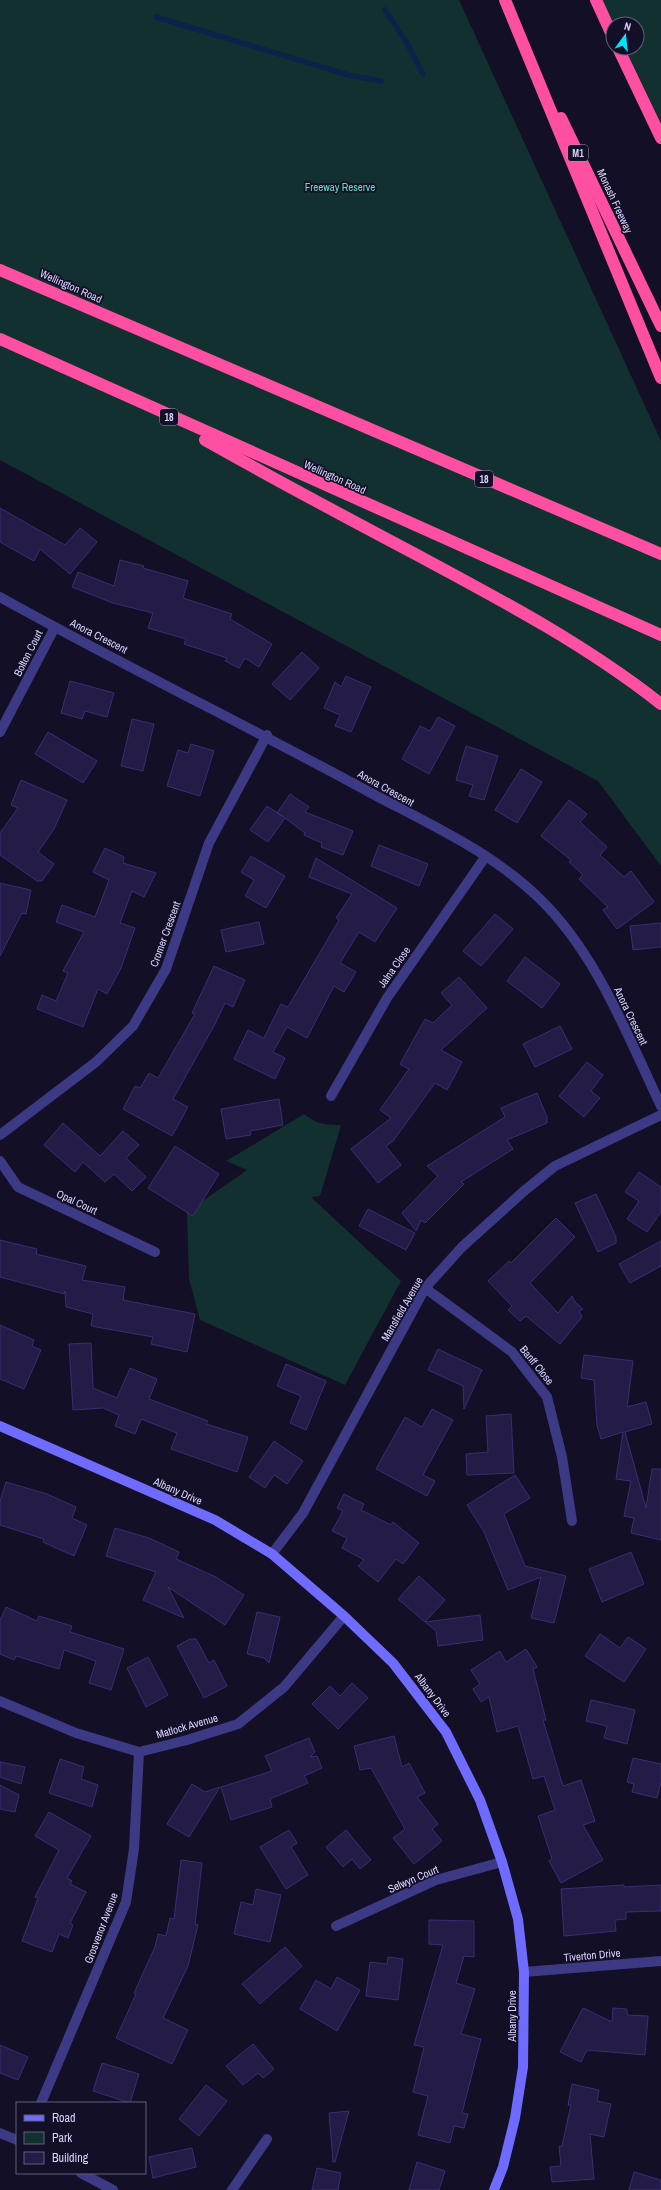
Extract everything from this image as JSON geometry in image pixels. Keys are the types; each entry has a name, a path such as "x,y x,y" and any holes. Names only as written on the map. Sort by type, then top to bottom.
{"highway":[{"name":"Monash Freeway","path":"505,0 661,326"},
{"path":"505,0 661,378"},
{"path":"596,0 605,20"},
{"path":"622,56 661,138"},
{"name":"Wellington Road","path":"0,270 661,554"},
{"name":"Wellington Road","path":"0,340 661,635"},
{"path":"142,404 273,479 538,621 600,659 661,704"}],"street":[{"name":"Anora Crescent","path":"0,597 54,627 266,736 486,856 540,898 576,940 603,987 661,1106"},
{"name":"Bolton Court","path":"0,732 54,627"},
{"name":"Cromer Crescent","path":"0,1135 96,1062 133,1026 166,969 209,843 266,736"},
{"name":"Jalna Close","path":"331,1096 387,998 486,856"},
{"name":"Mansfield Avenue","path":"272,1554 303,1514 425,1288 462,1247 524,1190 555,1166 661,1115"},
{"name":"Opal Court","path":"0,1161 18,1187 155,1252"},
{"name":"Banff Close","path":"425,1288 512,1352 547,1397 562,1457 572,1521"},
{"name":"Albany Drive","path":"0,1426 215,1520 272,1554 344,1616 393,1663 446,1732 480,1800 502,1862 518,1919 524,1972 524,2067 515,2118 503,2166 494,2190"},
{"name":"Matlock Avenue","path":"139,1752 187,1740 238,1724 284,1687 344,1616"},
{"path":"0,1701 76,1733 139,1752"},
{"name":"Grosvenor Avenue","path":"41,2102 126,1902 134,1849 139,1752"},
{"name":"Selwyn Court","path":"336,1926 436,1880 502,1862"},
{"name":"Tiverton Drive","path":"524,1972 661,1962"},
{"path":"0,2133 16,2140"},
{"path":"232,2190 267,2139"},
{"path":"83,2174 113,2190"}],"green space":[{"name":"Freeway Reserve","path":"0,0 459,0 661,441 661,866 598,781 0,460"},
{"path":"596,0 661,0 661,138 622,56 645,56 645,16 607,16"},
{"path":"304,1114 321,1123 341,1125 320,1196 311,1197 401,1281 345,1385 200,1320 189,1279 187,1212 247,1170 226,1161"}],"building":[{"path":"0,508 65,545 80,528 97,542 70,574 40,549 34,561 0,542"},
{"path":"120,560 144,566 143,568 188,581 183,598 232,614 230,619 272,644 259,667 245,658 239,668 225,661 227,658 184,644 186,639 148,628 153,613 113,603 72,587 78,572 114,586"},
{"path":"302,652 319,668 290,700 272,684"},
{"path":"346,676 371,687 351,732 335,726 340,715 324,708 335,682 341,687"},
{"path":"70,681 114,693 107,717 85,711 82,719 61,713"},
{"path":"438,717 455,726 429,774 402,759 420,726 430,731"},
{"path":"132,719 154,724 143,771 121,766"},
{"path":"48,732 97,761 83,783 35,754"},
{"path":"191,744 214,751 200,796 167,786 178,750 188,753"},
{"path":"466,746 498,756 484,800 469,796 473,785 456,780"},
{"path":"521,769 542,782 517,823 495,810"},
{"path":"21,780 67,800 54,829 38,852 54,864 42,881 37,881 0,855 0,833 18,808 11,805"},
{"path":"290,794 309,807 305,812 353,831 343,855 321,847 322,843 304,835 305,833 285,818 268,842 250,830 267,806 277,813"},
{"path":"569,800 587,814 580,822 607,847 600,855 624,877 631,871 654,902 617,929 603,910 608,907 579,879 583,875 569,862 571,860 541,836"},
{"path":"379,845 428,864 419,886 371,866"},
{"path":"105,848 124,857 123,863 156,873 144,897 132,891 120,923 135,928 121,968 107,994 98,989 83,1027 37,1009 42,995 56,1001 68,973 63,971 84,932 56,922 62,905 95,917 109,880 93,872"},
{"path":"251,856 285,876 266,908 245,896 254,880 241,872"},
{"path":"316,858 397,908 375,942 359,932 340,963 356,972 344,992 334,986 307,1038 287,1027 273,1052 285,1058 275,1079 234,1059 248,1030 264,1038 281,1004 288,1007 339,920 336,918 352,894 309,877"},
{"path":"0,883 31,890 26,914 22,913 0,956"},
{"path":"495,914 513,929 481,966 463,951"},
{"path":"259,922 264,944 226,952 221,930"},
{"path":"661,923 661,947 633,950 630,926"},
{"path":"525,957 560,984 542,1008 507,981"},
{"path":"214,966 245,980 233,1007 225,1003 215,1024 173,1099 188,1107 172,1136 123,1109 135,1086 140,1088 149,1073 158,1078 195,1014 192,1013"},
{"path":"459,977 487,1008 441,1050 462,1062 447,1090 435,1083 393,1141 386,1146 401,1165 378,1183 351,1149 391,1118 380,1110 409,1069 400,1064 425,1019 433,1023 452,1005 441,993"},
{"path":"560,1026 572,1049 535,1067 523,1044"},
{"path":"587,1062 603,1075 591,1091 600,1098 584,1117 559,1096"},
{"path":"537,1093 547,1117 547,1123 507,1140 513,1149 461,1182 464,1184 425,1223 421,1220 416,1231 402,1213 438,1176 427,1166 505,1117 501,1108"},
{"path":"279,1099 283,1125 250,1131 251,1135 226,1139 221,1109"},
{"path":"63,1123 100,1156 123,1131 139,1145 126,1158 146,1177 132,1191 114,1174 105,1182 83,1162 75,1172 44,1145"},
{"path":"175,1146 219,1174 193,1216 148,1188"},
{"path":"639,1172 661,1187 661,1212 647,1232 627,1219 639,1201 625,1192"},
{"path":"596,1194 616,1237 616,1243 598,1252 575,1203"},
{"path":"368,1209 415,1233 406,1250 359,1226"},
{"path":"556,1218 575,1237 530,1283 558,1313 572,1296 575,1302 583,1309 579,1311 582,1317 560,1344 526,1316 520,1321 508,1310 512,1306 488,1281 509,1261 511,1263"},
{"path":"0,1240 37,1249 36,1254 86,1266 82,1280 125,1287 123,1300 195,1314 187,1352 151,1344 153,1337 91,1326 93,1314 66,1307 65,1291 64,1294 0,1277"},
{"path":"661,1241 661,1266 630,1283 619,1264"},
{"path":"0,1325 34,1340 32,1346 41,1350 24,1389 0,1379"},
{"path":"91,1343 93,1388 117,1398 130,1368 157,1379 149,1399 208,1421 206,1424 248,1437 237,1472 171,1449 177,1433 141,1419 135,1434 115,1426 119,1415 103,1408 73,1410 69,1344"},
{"path":"438,1349 482,1370 464,1409 463,1386 428,1370"},
{"path":"584,1355 633,1361 627,1407 646,1402 652,1424 625,1432 646,1508 652,1469 661,1469 661,1540 631,1533 634,1518 624,1516 631,1481 616,1479 623,1432 601,1439 597,1426 594,1380 581,1378"},
{"path":"286,1364 326,1381 306,1430 290,1423 301,1396 277,1386"},
{"path":"432,1409 453,1420 423,1475 435,1481 427,1496 376,1469 405,1417 422,1427"},
{"path":"511,1414 514,1473 467,1475 466,1454 488,1452 486,1416"},
{"path":"274,1441 303,1461 287,1484 274,1475 265,1488 249,1477"},
{"path":"515,1475 530,1498 504,1514 525,1566 566,1576 554,1623 531,1618 541,1577 508,1590 484,1532 467,1505"},
{"path":"6,1482 47,1494 76,1507 72,1518 87,1525 74,1556 43,1542 44,1539 0,1525 0,1501"},
{"path":"344,1494 364,1504 361,1510 391,1525 393,1522 419,1543 403,1564 396,1559 378,1582 358,1566 364,1560 342,1548 347,1538 332,1531 343,1511 337,1508"},
{"path":"115,1528 149,1538 179,1552 176,1559 216,1577 244,1595 225,1625 168,1587 184,1618 143,1600 156,1572 106,1556"},
{"path":"631,1552 644,1584 602,1602 589,1569"},
{"path":"419,1576 445,1600 425,1622 398,1599"},
{"path":"6,1607 37,1621 39,1616 72,1626 70,1632 124,1649 111,1690 89,1683 96,1661 64,1650 59,1669 16,1656 14,1660 0,1654 0,1620"},
{"path":"257,1612 280,1617 269,1663 264,1658 247,1654"},
{"path":"480,1615 483,1640 438,1646 436,1631 425,1622"},
{"path":"600,1634 620,1648 628,1637 646,1649 624,1682 585,1656"},
{"path":"190,1639 196,1639 209,1663 214,1660 227,1686 204,1698 177,1646"},
{"path":"526,1649 537,1667 533,1669 546,1720 543,1720 563,1786 581,1780 595,1821 583,1825 603,1860 561,1883 549,1861 552,1859 538,1816 555,1810 544,1776 533,1779 518,1726 497,1732 489,1697 481,1702 473,1689 480,1684 471,1670 500,1651 506,1662"},
{"path":"148,1657 168,1695 146,1707 127,1668"},
{"path":"352,1683 368,1698 338,1729 312,1704 330,1686 340,1696"},
{"path":"591,1700 635,1710 627,1744 604,1738 607,1726 586,1721"},
{"path":"394,1736 402,1767 409,1763 425,1793 417,1797 438,1824 432,1829 442,1841 414,1864 393,1838 405,1829 371,1768 360,1770 354,1746"},
{"path":"309,1738 315,1752 310,1757 317,1756 322,1768 304,1776 308,1783 270,1799 272,1807 231,1820 221,1787 272,1771 265,1756"},
{"path":"633,1758 661,1764 661,1782 657,1798 632,1792 634,1784 627,1782"},
{"path":"60,1759 84,1767 81,1779 98,1785 92,1807 49,1793"},
{"path":"0,1762 25,1767 21,1784 0,1777"},
{"path":"192,1784 205,1792 220,1787 189,1837 167,1824"},
{"path":"0,1785 19,1795 15,1812 0,1809"},
{"path":"49,1812 91,1836 67,1878 72,1881 70,1884 86,1892 70,1923 73,1925 68,1938 59,1934 52,1952 22,1941 38,1898 35,1897 59,1850 35,1836"},
{"path":"289,1830 297,1843 291,1847 308,1875 286,1889 260,1847"},
{"path":"346,1830 371,1860 360,1869 352,1859 343,1867 326,1847"},
{"path":"181,1860 202,1863 195,1924 198,1925 188,1966 163,2018 188,2030 172,2064 116,2038 155,1947 158,1934 166,1936 170,1918 174,1919"},
{"path":"624,1885 624,1887 661,1885 661,1911 626,1912 626,1919 615,1920 616,1931 564,1936 561,1889"},
{"path":"256,1889 281,1895 270,1942 234,1934 241,1902 253,1905"},
{"path":"429,1920 474,1921 474,1957 464,1956 456,1983 475,1989 461,2034 481,2039 462,2113 468,2114 464,2128 454,2126 450,2143 418,2135 428,2096 413,2092 424,2047 414,2045 443,1945 429,1944"},
{"path":"285,1947 302,1966 260,2004 242,1984"},
{"path":"388,1957 403,1959 398,2000 366,1996 370,1962 387,1964"},
{"path":"337,1977 360,1990 337,2031 300,2009 316,1980 331,1989"},
{"path":"583,2008 612,2022 613,2008 627,2009 627,2015 648,2016 645,2055 587,2050 581,2062 560,2052"},
{"path":"253,2044 274,2069 263,2078 258,2073 243,2085 226,2066"},
{"path":"0,2045 28,2057 18,2080 0,2073"},
{"path":"102,2063 139,2074 130,2102 93,2091"},
{"path":"572,2084 599,2090 597,2101 611,2104 604,2137 590,2134 594,2179 552,2182 550,2167 561,2166 559,2146 562,2146 571,2105 568,2105"},
{"path":"206,2085 227,2101 199,2136 179,2119"},
{"path":"349,2111 335,2162 333,2162 329,2113"},
{"path":"192,2148 196,2167 153,2178 149,2157"},
{"path":"417,2162 445,2171 439,2190 409,2190"},
{"path":"317,2168 341,2173 338,2190 312,2190"},
{"path":"634,2172 661,2180 661,2190 629,2190"}],"waterway":[{"path":"385,10 407,43 423,74"},
{"path":"156,17 352,76 381,81"}]}
